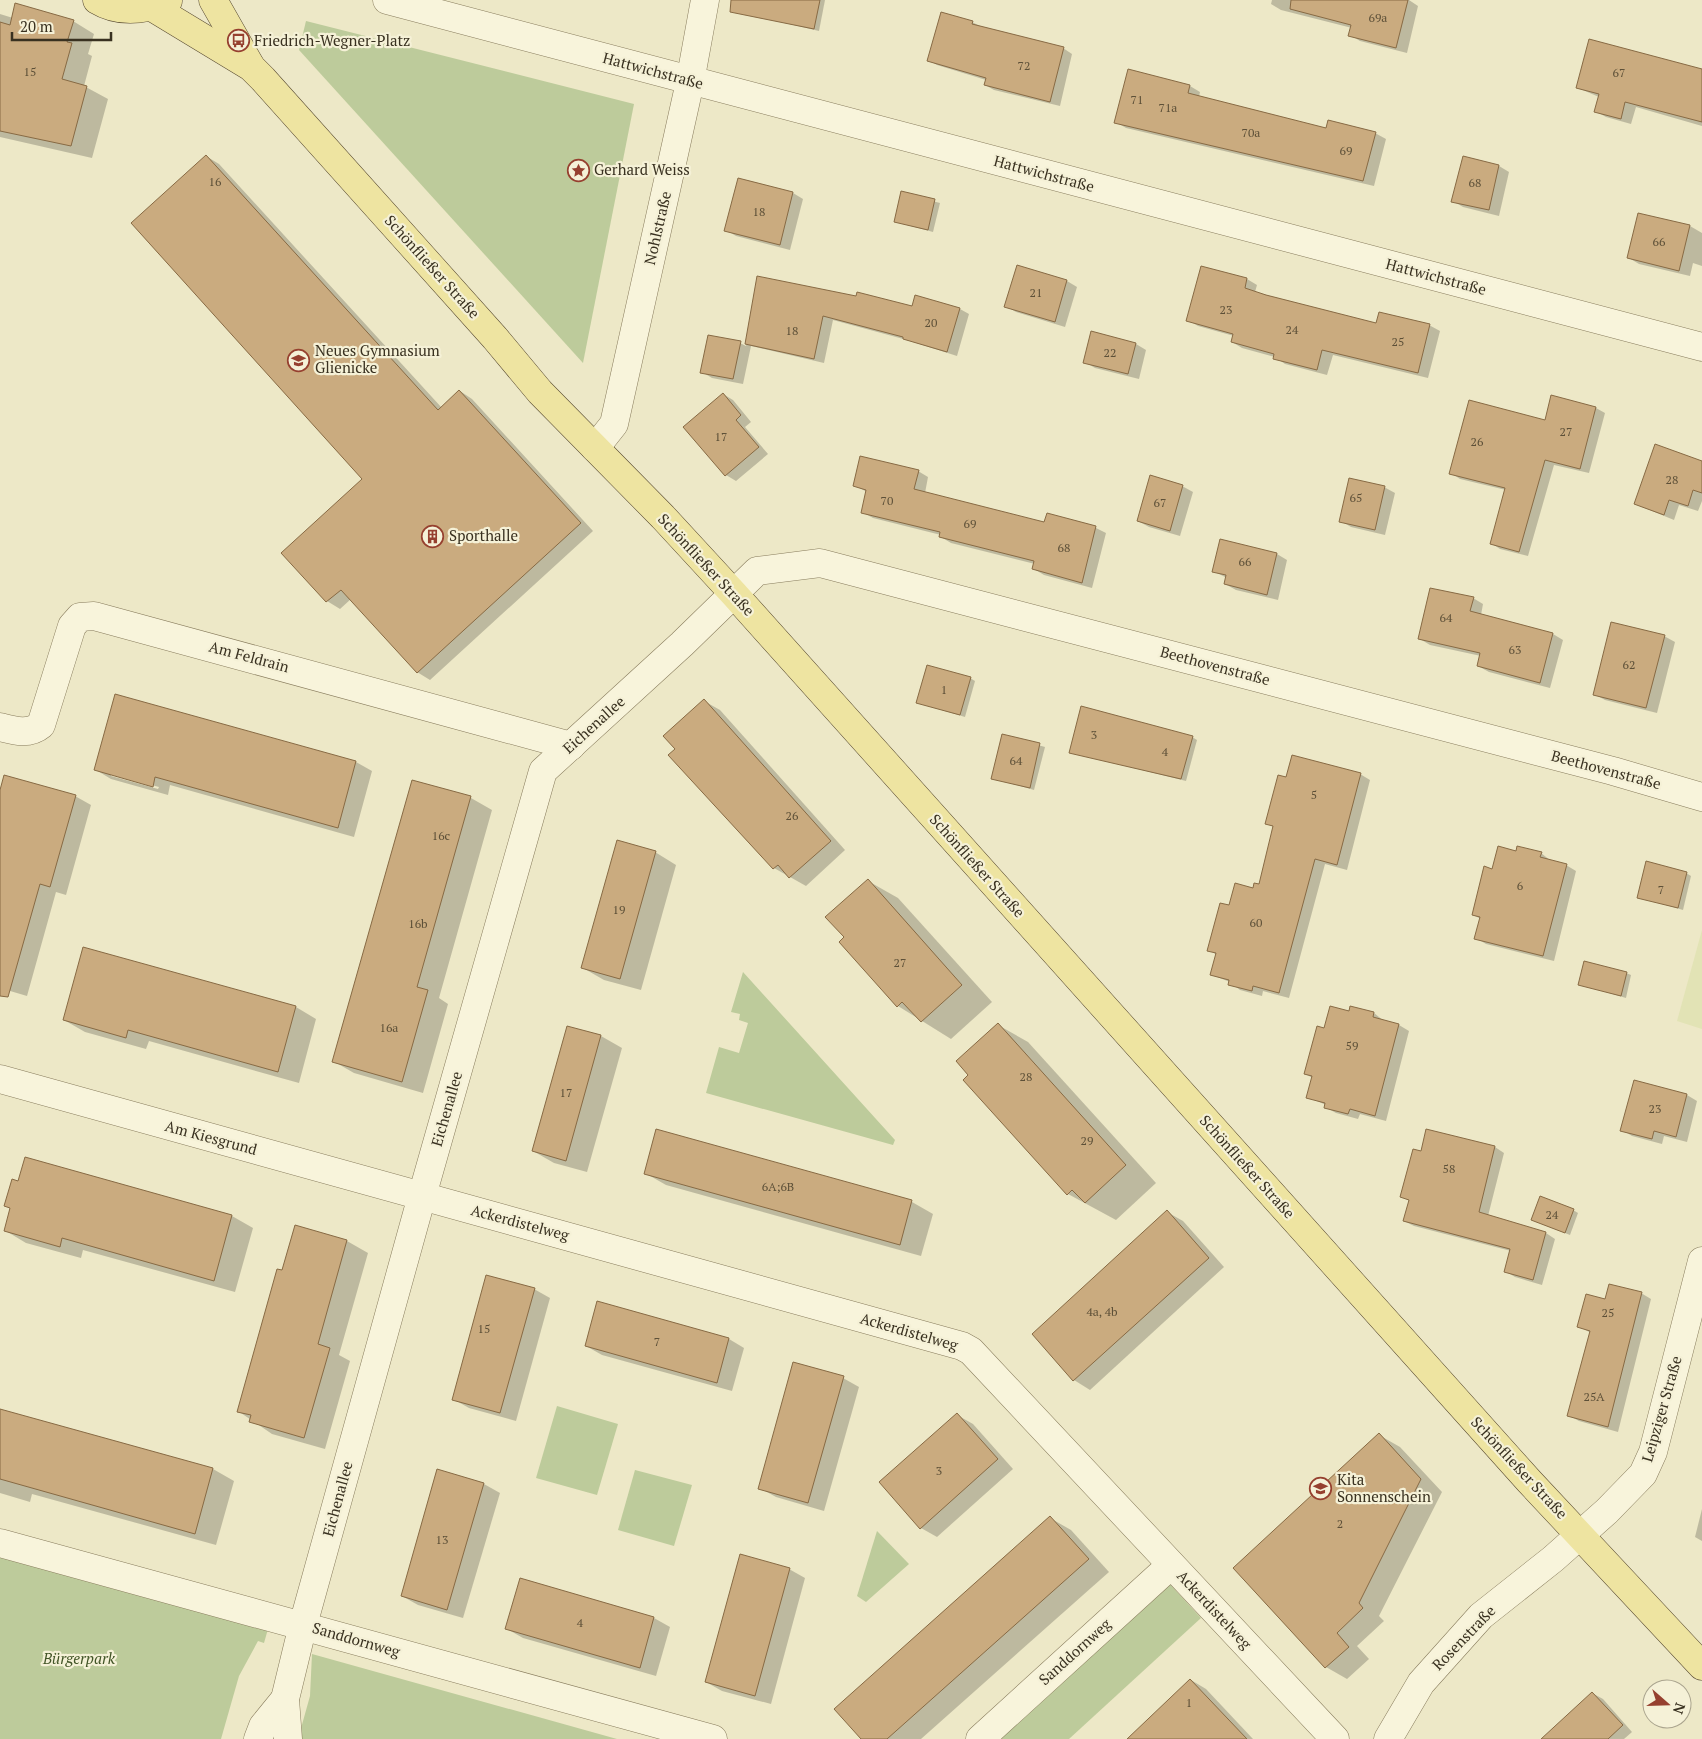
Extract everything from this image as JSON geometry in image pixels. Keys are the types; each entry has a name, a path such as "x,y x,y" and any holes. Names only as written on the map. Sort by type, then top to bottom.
{"main road":[{"path":"97,0 117,8 134,10 161,3"},
{"name":"Schönfließer Straße","path":"213,0 251,67 495,338 540,392 663,517 734,594 1529,1481 1702,1666"},
{"name":"Schönfließer Straße","path":"161,3 251,67"}],"street":[{"name":"Hattwichstraße","path":"387,0 690,82 1702,346"},
{"name":"Nohlstraße","path":"595,448 614,424 690,82 705,0"},
{"name":"Beethovenstraße","path":"734,594 758,570 820,563 1604,768 1702,797"},
{"name":"Eichenallee","path":"288,1739 285,1699 303,1625 422,1196 543,771 734,594"},
{"name":"Am Feldrain","path":"0,727 16,731 34,731 41,726 72,626 80,617 94,616 571,746"},
{"name":"Am Kiesgrund","path":"0,1079 422,1196"},
{"name":"Ackerdistelweg","path":"422,1196 962,1346 972,1352 1335,1739"},
{"name":"Leipziger Straße","path":"1582,1536 1643,1474 1653,1452 1702,1261"},
{"name":"Rosenstraße","path":"1388,1739 1421,1683 1481,1616 1582,1536"},
{"name":"Sanddornweg","path":"0,1543 712,1739"},
{"name":"Sanddornweg","path":"980,1739 1172,1565"},
{"name":"Eichenallee","path":"258,1739 263,1726 285,1699"}],"green space":[{"path":"306,21 634,104 583,363 299,50"},
{"path":"1702,930 1702,1029 1677,1021"},
{"path":"743,972 895,1140 893,1145 706,1093 719,1047 739,1053 748,1023 739,1020 740,1014 731,1012"},
{"path":"557,1406 618,1424 597,1495 536,1478"},
{"path":"635,1470 692,1485 674,1546 618,1530"},
{"path":"877,1531 909,1564 866,1602 857,1596"},
{"name":"Bürgerpark","path":"0,1554 268,1629 264,1643 258,1641 239,1676 221,1739 0,1739"},
{"path":"1167,1581 1201,1618 1069,1739 996,1739"},
{"path":"312,1654 617,1739 298,1739 310,1696"}],"building":[{"path":"731,0 820,0 814,29 730,12"},
{"path":"1291,0 1408,0 1396,48 1348,36 1351,25 1290,9"},
{"path":"15,3 74,20 67,42 72,43 62,79 87,86 71,146 0,131 0,22 10,25"},
{"path":"941,12 973,21 972,24 1064,47 1050,102 984,85 986,78 927,61"},
{"path":"1589,39 1702,69 1702,122 1625,102 1621,119 1594,112 1599,94 1576,88"},
{"path":"1128,69 1190,85 1188,93 1326,128 1328,120 1376,132 1363,181 1114,123"},
{"path":"206,155 438,410 459,390 581,523 417,673 341,590 326,602 281,553 362,479 131,223"},
{"path":"1463,156 1499,165 1489,210 1451,202"},
{"path":"738,178 793,192 780,245 724,231"},
{"path":"901,191 935,199 928,230 894,222"},
{"path":"1638,213 1690,225 1679,271 1627,258"},
{"path":"1017,265 1067,280 1055,322 1004,307"},
{"path":"1201,266 1247,278 1245,288 1266,295 1376,323 1379,312 1430,324 1418,373 1322,350 1317,370 1273,359 1274,354 1231,342 1233,334 1186,321"},
{"path":"757,276 856,296 857,292 912,306 915,295 960,308 947,352 903,339 903,337 823,316 814,359 745,344"},
{"path":"1091,331 1136,343 1128,374 1083,363"},
{"path":"708,335 741,341 733,379 700,373"},
{"path":"723,393 741,415 736,420 759,447 725,476 683,427"},
{"path":"1551,395 1596,407 1580,469 1545,460 1519,552 1490,544 1505,488 1449,474 1469,400 1545,420"},
{"path":"1655,444 1702,461 1702,493 1693,490 1688,506 1669,500 1664,515 1634,504"},
{"path":"860,456 919,470 914,489 1044,522 1047,513 1096,526 1082,583 1032,569 1034,561 939,537 940,532 861,513 866,490 853,486"},
{"path":"1150,475 1183,485 1170,531 1137,521"},
{"path":"1349,478 1385,486 1375,530 1339,522"},
{"path":"1220,539 1277,553 1267,595 1224,584 1226,575 1212,572"},
{"path":"1430,588 1474,597 1470,611 1553,633 1540,683 1477,666 1480,653 1418,639"},
{"path":"1611,622 1665,635 1646,708 1593,695"},
{"path":"927,665 971,677 960,715 916,703"},
{"path":"115,694 356,761 338,828 155,777 153,787 94,770"},
{"path":"704,699 831,841 789,878 778,865 773,869 668,755 675,749 663,736"},
{"path":"1081,706 1193,736 1181,779 1069,753"},
{"path":"1002,734 1040,743 1030,788 991,779"},
{"path":"1292,755 1361,773 1337,865 1315,859 1279,993 1253,986 1252,991 1228,985 1229,980 1210,975 1216,953 1207,951 1220,903 1229,905 1235,883 1253,888 1254,883 1259,884 1273,826 1265,824 1278,775 1286,777"},
{"path":"4,775 76,795 50,887 40,884 8,997 0,996 0,790"},
{"path":"412,780 471,796 417,987 428,990 402,1082 332,1062"},
{"path":"617,840 656,851 620,979 581,968"},
{"path":"1498,846 1516,851 1517,846 1542,852 1540,857 1567,864 1543,956 1474,939 1480,917 1472,915 1484,866 1492,869"},
{"path":"1646,861 1687,872 1678,908 1637,898"},
{"path":"868,879 962,985 921,1022 902,1002 897,1007 839,942 844,937 825,917"},
{"path":"83,947 296,1006 278,1072 128,1030 126,1038 63,1020"},
{"path":"1584,961 1627,972 1621,996 1578,985"},
{"path":"1330,1006 1349,1011 1350,1006 1374,1012 1373,1017 1399,1024 1375,1116 1350,1109 1348,1114 1324,1108 1325,1103 1306,1098 1312,1076 1304,1074 1317,1026 1324,1028"},
{"path":"998,1023 1126,1165 1085,1203 1072,1190 1067,1195 963,1080 968,1075 956,1061"},
{"path":"567,1026 601,1035 566,1161 532,1151"},
{"path":"1634,1080 1687,1094 1676,1137 1654,1131 1652,1139 1620,1131"},
{"path":"656,1129 912,1200 900,1245 644,1174"},
{"path":"1426,1129 1495,1146 1479,1212 1546,1232 1533,1280 1504,1272 1510,1249 1403,1221 1409,1200 1400,1197 1413,1149 1421,1151"},
{"path":"25,1157 232,1215 214,1281 62,1238 60,1247 4,1231 10,1208 4,1206 12,1179 18,1181"},
{"path":"1540,1196 1574,1209 1565,1233 1531,1220"},
{"path":"1167,1210 1209,1258 1073,1381 1032,1334"},
{"path":"295,1225 347,1240 318,1344 330,1348 304,1438 249,1422 251,1415 237,1412 277,1269 282,1270"},
{"path":"486,1275 535,1288 500,1413 452,1400"},
{"path":"1609,1284 1642,1292 1608,1427 1567,1416 1590,1331 1577,1327 1586,1294 1605,1299"},
{"path":"597,1301 729,1338 717,1383 585,1346"},
{"path":"793,1362 844,1376 808,1503 758,1489"},
{"path":"0,1409 213,1468 195,1534 0,1479"},
{"path":"957,1413 998,1459 920,1529 879,1482"},
{"path":"1379,1433 1421,1479 1359,1603 1363,1608 1337,1633 1349,1647 1325,1668 1233,1568"},
{"path":"437,1469 484,1483 447,1610 401,1596"},
{"path":"1050,1516 1089,1559 887,1739 861,1739 834,1709"},
{"path":"740,1554 790,1568 755,1696 705,1682"},
{"path":"520,1578 654,1617 640,1668 505,1629"},
{"path":"1190,1679 1247,1739 1127,1739"},
{"path":"1592,1692 1623,1725 1608,1739 1541,1739"}],"place":[{"name":"Friedrich-Wegner-Platz","path":"238,41"},
{"name":"Gerhard Weiss","path":"578,170"},
{"name":"Neues Gymnasium Glienicke","path":"299,360"},
{"name":"Sporthalle","path":"433,536"},
{"name":"Kita Sonnenschein","path":"1321,1489"}]}
